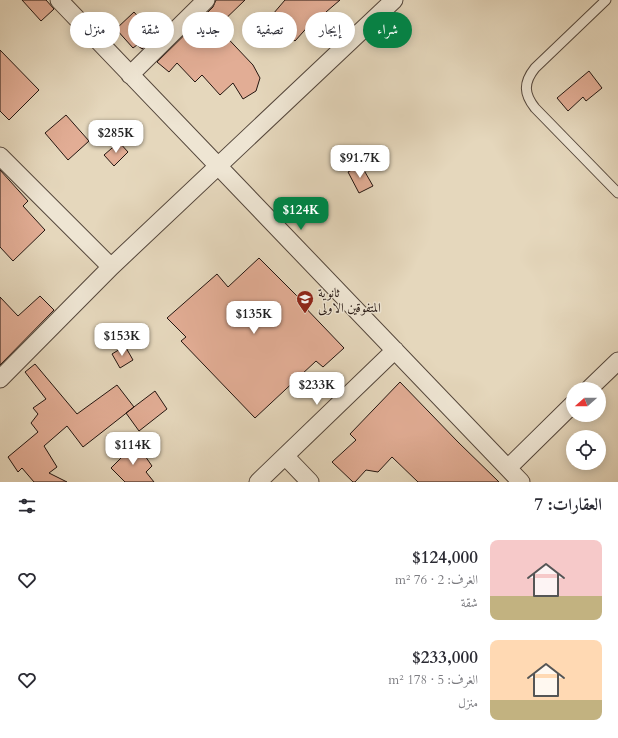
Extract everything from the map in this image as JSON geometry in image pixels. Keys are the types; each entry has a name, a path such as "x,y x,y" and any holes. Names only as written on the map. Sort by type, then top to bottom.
{"street":[{"path":"59,0 521,482"},
{"path":"130,75 206,0"},
{"path":"2,374 112,267 394,0"},
{"path":"0,156 112,267"},
{"path":"258,482 395,350"},
{"path":"596,382 618,361"},
{"path":"508,468 566,411"},
{"path":"285,456 310,482"}],"lane":[{"path":"606,0 535,68 528,77 525,88 528,99 535,108 618,193"}],"building":[{"path":"22,0 46,0 54,9 41,21"},
{"path":"216,0 245,0 233,12 208,12 213,7"},
{"path":"285,0 340,0 326,12 305,12 305,30 297,39 297,12 275,12"},
{"path":"128,18 128,42 120,33 120,25"},
{"path":"182,37 182,48 234,48 234,45 253,65 260,78 256,91 243,99 233,83 220,95 202,75 195,82 177,63 169,72 157,62 171,48 174,48 174,45"},
{"path":"0,50 39,90 9,120 0,111"},
{"path":"589,71 602,88 586,101 583,97 568,111 557,98"},
{"path":"66,115 89,141 68,160 45,133"},
{"path":"119,142 128,152 114,166 104,155"},
{"path":"361,165 373,186 359,193 348,172"},
{"path":"0,170 28,201 23,206 45,230 13,261 0,247"},
{"path":"259,258 300,299 298,300 344,348 323,367 316,361 255,418 181,341 186,337 167,318 217,274 228,287"},
{"path":"40,296 54,310 0,365 0,297 18,316"},
{"path":"125,346 133,360 120,368 112,354"},
{"path":"35,364 77,414 117,385 134,407 83,447 67,426 44,446 57,467 49,473 67,482 34,482 22,468 18,472 8,457 38,432 31,423 38,414 33,408 46,399 25,372"},
{"path":"400,382 499,482 418,482 392,457 378,472 366,470 355,482 353,482 332,462 356,440 350,434"},
{"path":"155,391 167,409 139,431 126,413"},
{"path":"136,443 152,466 146,472 154,482 125,482 111,468"}],"place":[{"name":"ثانوية المتفوقين الاولى","path":"305,314"}]}
